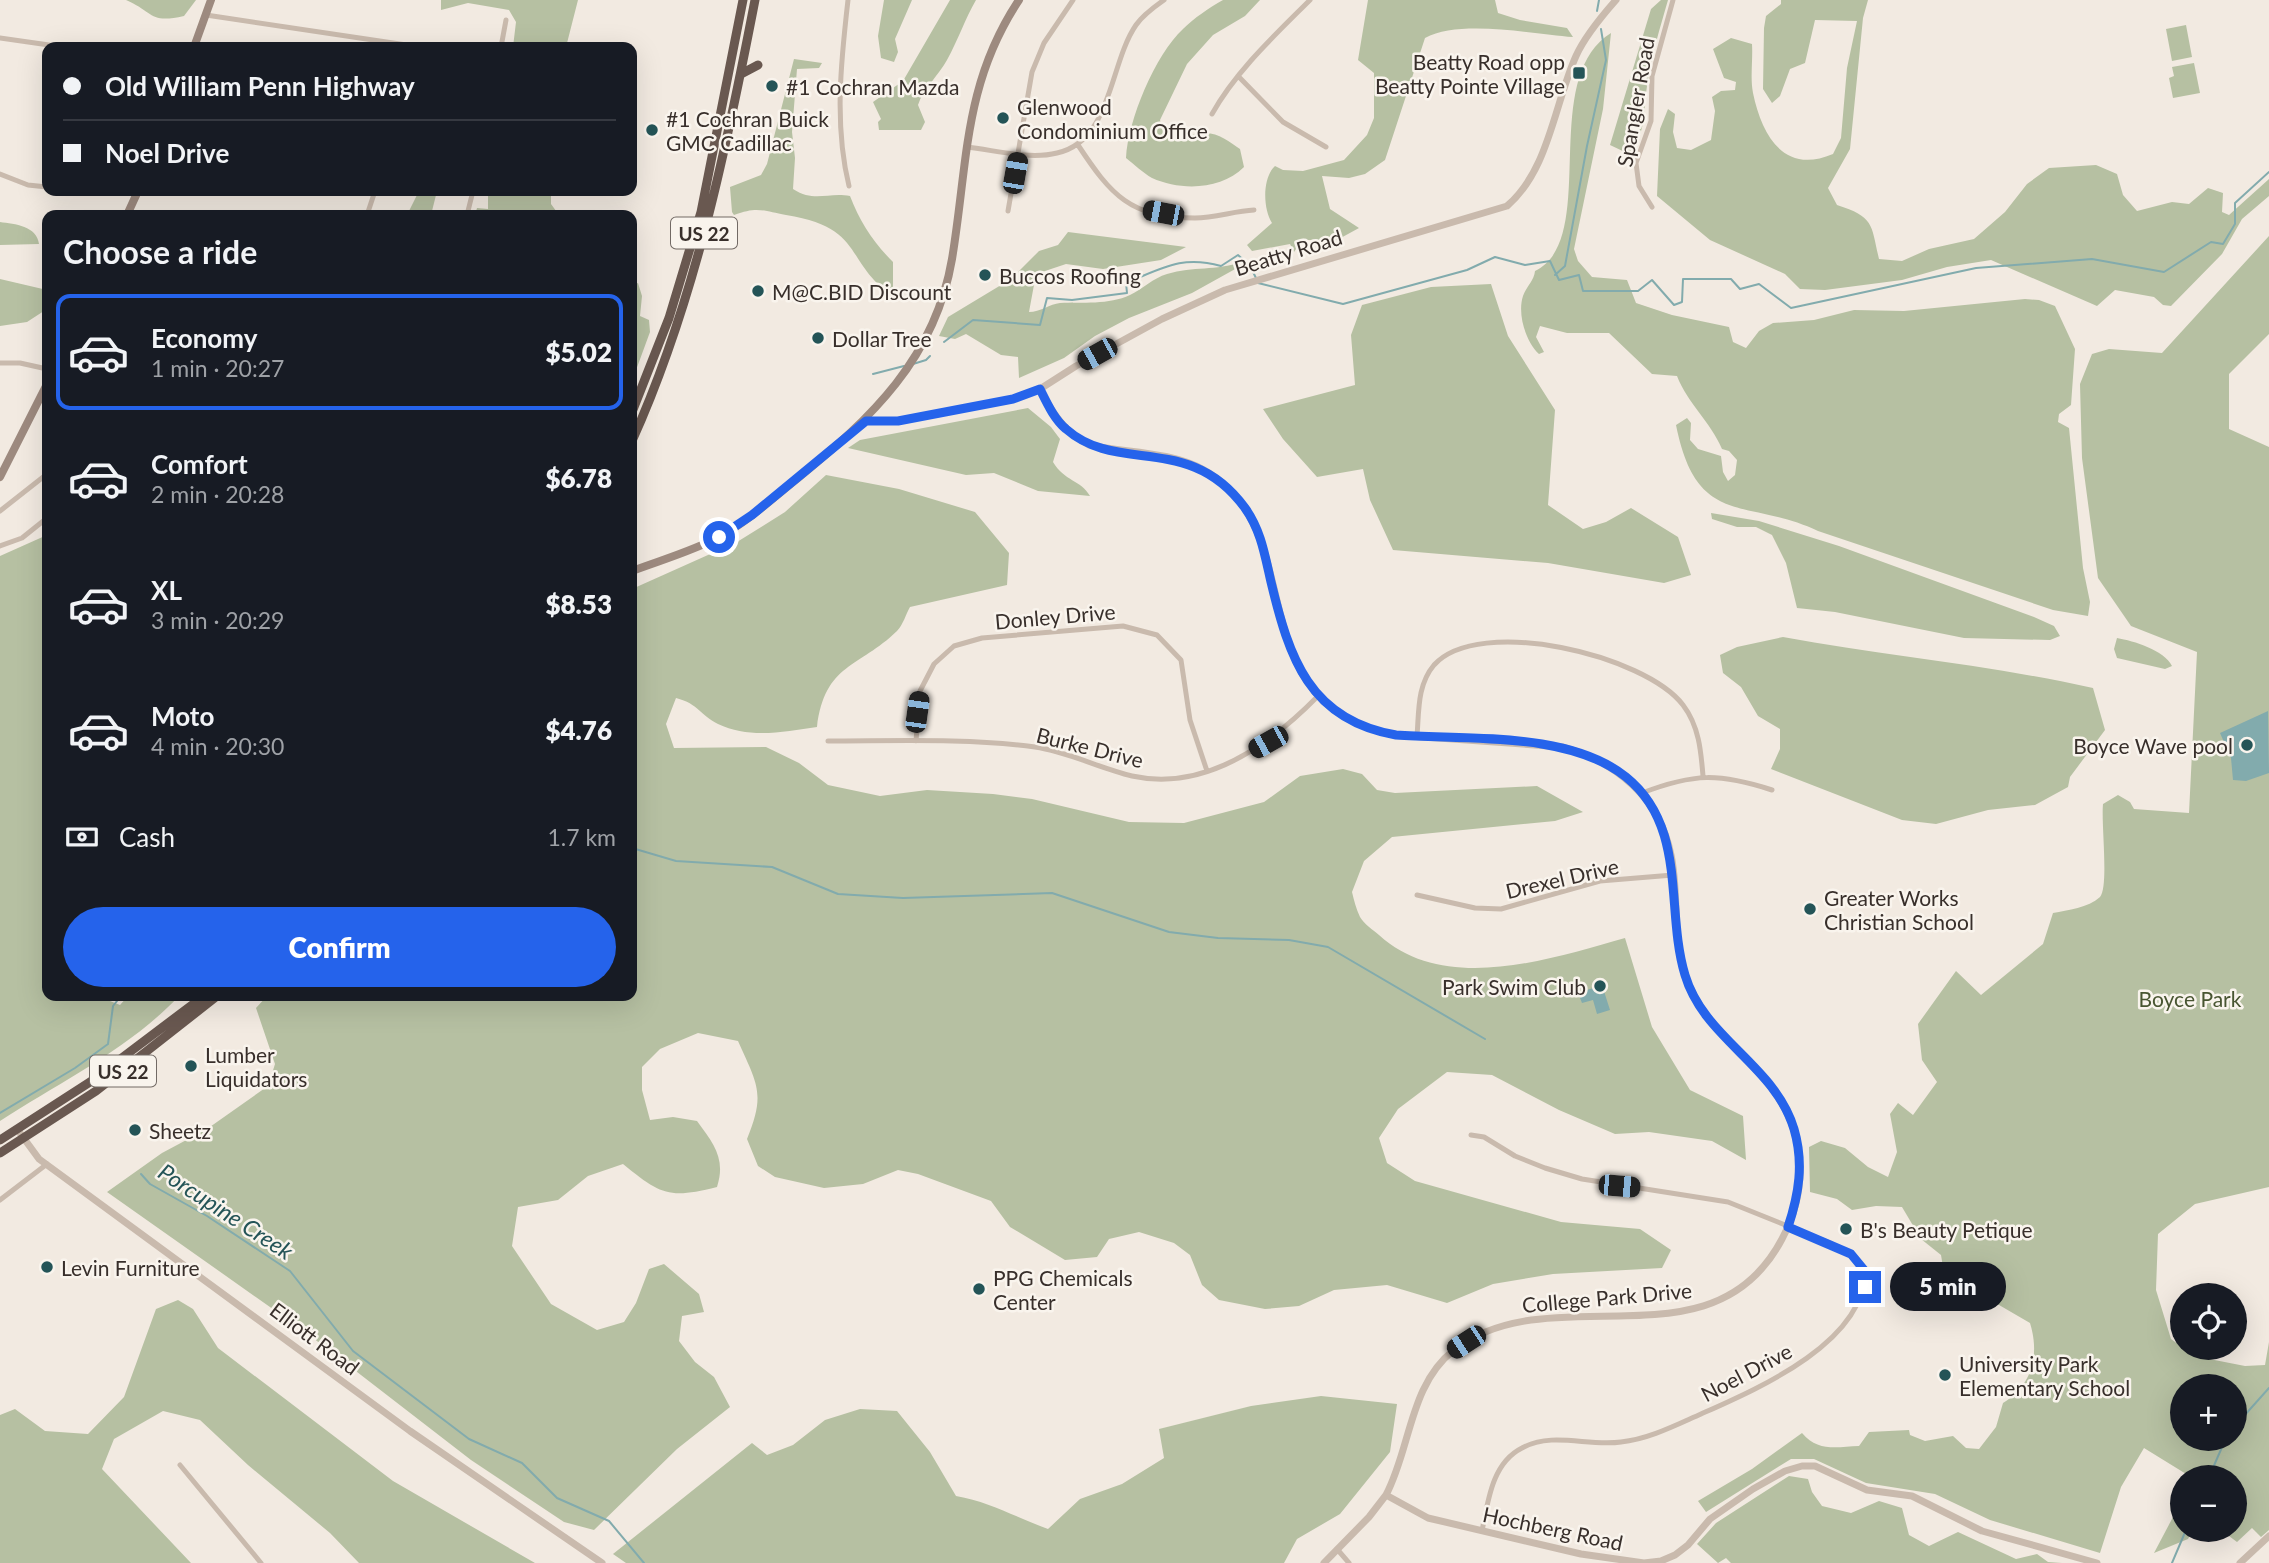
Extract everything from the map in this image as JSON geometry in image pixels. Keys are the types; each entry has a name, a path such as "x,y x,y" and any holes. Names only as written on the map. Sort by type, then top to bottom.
{"highway":[{"name":"US 22","path":"637,399 669,318 698,223 743,0"},
{"name":"US 22","path":"637,428 700,250 741,74 755,0"},
{"path":"741,74 758,65 746,50"},
{"name":"US 22","path":"0,1140 90,1082 197,1001"},
{"name":"US 22","path":"0,1153 123,1071 211,1001"}],"main road":[{"path":"196,42 211,0"},
{"path":"637,569 706,544 730,531 866,421 906,373 943,294 951,263 976,89 986,58 1019,0"},
{"path":"0,477 42,394"}],"street":[{"path":"848,0 840,81 840,122 849,186"},
{"path":"1008,211 1032,72 1044,43 1073,0"},
{"path":"966,147 1056,154 1078,145 1098,120 1133,30 1164,0"},
{"path":"1212,114 1239,77 1310,0"},
{"name":"Beatty Road","path":"866,421 881,423 910,419 1013,399 1040,389 1162,319 1254,280 1507,206 1524,192 1535,171 1577,52 1616,0"},
{"name":"Spangler Road","path":"1653,207 1639,186 1636,163 1651,121 1652,76 1673,0"},
{"path":"206,15 379,42"},
{"path":"502,42 506,20"},
{"path":"0,38 42,44"},
{"path":"1239,77 1283,122 1326,147"},
{"path":"1078,145 1114,195 1144,209 1195,218 1254,210"},
{"path":"0,174 28,185 42,186"},
{"path":"0,363 20,363 42,368"},
{"name":"College Park Drive","path":"1040,389 1053,414 1076,438 1089,444 1189,464 1212,476 1234,495 1246,510 1263,544 1289,649 1318,695 1340,713 1380,732 1563,747 1605,763 1643,793 1664,834 1673,875 1680,954 1693,996 1714,1029 1780,1096 1793,1128 1800,1170 1798,1197 1776,1251 1757,1274 1736,1291 1711,1304 1669,1314 1515,1322 1482,1332 1452,1351 1433,1372 1419,1396 1404,1454 1386,1495"},
{"path":"0,511 42,478"},
{"path":"0,546 22,538 42,522"},
{"name":"Donley Drive","path":"916,741 920,691 934,664 954,646 982,638 1123,626 1157,635 1181,660 1190,720 1207,771"},
{"path":"1417,736 1420,692 1426,678 1441,658 1453,650 1481,643 1557,647 1622,664 1660,683 1683,704 1696,729 1703,776"},
{"name":"Burke Drive","path":"828,741 916,741 1036,747 1151,779 1207,771 1268,742 1318,695"},
{"path":"1643,793 1676,780 1703,776 1742,781 1772,790"},
{"name":"Drexel Drive","path":"1418,895 1475,908 1502,909 1600,881 1673,875"},
{"name":"Elliott Road","path":"17,1129 35,1155 47,1164 410,1431 602,1563"},
{"name":"Noel Drive","path":"1471,1135 1485,1137 1515,1156 1557,1172 1619,1186 1707,1196 1851,1254 1865,1271 1861,1300 1814,1353 1753,1391 1642,1438 1619,1443 1549,1439 1522,1447 1500,1466 1489,1496 1482,1531"},
{"path":"0,1200 47,1164"},
{"path":"180,1465 261,1563"},
{"name":"Hochberg Road","path":"1386,1495 1428,1518 1581,1554 1644,1563 1661,1561 1688,1545 1710,1518 1753,1489 1786,1471 1802,1466 1815,1466 1867,1490 1923,1500 1982,1531 2097,1563"},
{"path":"1324,1563 1386,1495"},
{"path":"2240,1563 2269,1536"},
{"path":"1337,1549 1349,1563"}],"green space":[{"path":"126,0 196,0 184,16 164,19"},
{"path":"441,0 578,0 567,42 514,42 516,22 509,10 468,3 441,10"},
{"path":"884,0 912,0 895,39 898,52 894,62 881,58 878,36"},
{"path":"950,0 976,0 947,60 920,99 918,105 925,122 921,130 879,130 878,122 881,119 873,102 903,81"},
{"path":"1223,0 1260,0 1245,16 1213,35 1187,64 1160,120 1165,138 1177,139 1204,133 1223,138 1240,149 1244,167 1224,180 1200,186 1175,185 1152,178 1126,158 1132,125 1145,89 1173,40 1192,21"},
{"path":"1368,0 1495,0 1498,13 1520,20 1567,28 1573,37 1517,31 1457,29 1425,38 1385,160 1365,174 1349,178 1322,176 1330,209 1359,228 1337,240 1302,240 1294,252 1290,244 1252,251 1247,245 1272,223 1265,194 1268,178 1275,166 1283,170 1303,171 1344,160 1367,135 1374,118 1374,73 1358,60"},
{"path":"1661,0 1668,0 1651,64 1643,122 1639,137 1629,154 1610,145 1651,9"},
{"path":"1781,0 1868,0 1863,18 1850,149 1828,188 1837,205 1865,218 1872,230 1879,259 1902,261 1929,249 1974,239 2005,212 2027,184 2049,168 2096,165 2117,174 2123,195 2137,211 2172,202 2189,204 2208,188 2223,193 2222,212 2229,215 2269,179 2269,196 2242,219 2222,254 2171,306 2163,305 2154,297 2115,290 2097,306 1991,260 1947,267 1902,280 1825,290 1800,289 1785,274 1710,240 1657,196 1660,129 1668,109 1675,114 1673,132 1677,148 1691,150 1711,140 1715,111 1712,97 1721,91 1735,90 1736,82 1724,78 1713,49 1731,38 1752,44 1752,81 1757,109 1769,137 1778,148 1801,159 1816,159 1833,154 1841,138 1847,68 1857,21 1815,20 1805,63 1790,69 1780,96 1772,103 1763,89 1764,28 1766,16 1781,4"},
{"path":"2186,25 2192,57 2172,61 2166,29"},
{"path":"1611,33 1603,109 1574,249 1578,261 1592,277 1627,280 1636,303 1672,315 1729,327 1733,342 1746,348 1759,331 1773,323 1814,320 1854,310 1904,311 2025,299 2039,300 2055,306 2075,349 2071,405 2059,414 2058,422 2069,428 2083,568 2090,602 2088,616 2053,610 1792,521 1728,504 1711,495 1697,481 1685,458 1676,425 1687,418 1691,423 1690,440 1698,449 1721,456 1723,472 1728,481 1735,475 1737,460 1729,451 1722,449 1677,376 1652,374 1609,333 1567,333 1540,326 1536,337 1544,352 1539,354 1534,349 1522,319 1521,303 1535,271 1554,253 1564,227 1577,85 1589,55"},
{"path":"794,59 822,63 819,68 797,69 792,132 795,158 793,189 815,196 850,196 868,231 893,262 893,296 866,271 842,237 829,228 812,221 766,211 755,210 734,215 732,212 730,187 761,175 767,164"},
{"path":"2194,63 2200,93 2173,98 2169,78 2174,76 2172,67"},
{"path":"416,196 436,196 432,210 410,210"},
{"path":"488,196 551,196 551,204 555,210 476,210 488,209"},
{"path":"0,222 30,230 39,244 0,245"},
{"path":"1068,232 1186,247 1161,260 1103,269 1066,264 1036,274 1029,312 1060,303 1122,298 1162,276 1177,272 1242,262 1247,272 1237,268 1192,293 1129,318 1095,336 1064,358 1019,378 1018,357 1001,355 966,334 955,339 939,336 948,317 1011,279 1039,251 1058,245"},
{"name":"Boyce Park","path":"2269,236 2269,334 2229,374 2229,429 2269,447 2269,1187 2195,1204 2158,1234 2156,1290 2170,1336 2170,1360 2214,1360 2245,1366 2265,1365 2269,1342 2269,1530 2261,1537 2252,1528 2247,1533 2247,1465 2172,1465 2144,1448 2121,1487 2100,1553 1990,1520 1935,1494 1866,1483 1814,1459 1791,1459 1706,1512 1698,1501 1752,1469 1802,1433 1821,1446 1835,1447 1859,1446 1869,1432 1909,1430 1910,1435 1925,1441 1953,1436 1966,1448 1979,1449 1996,1427 2003,1403 2021,1388 2031,1369 2034,1347 2030,1323 1944,1273 1941,1255 1921,1239 1902,1207 1876,1206 1852,1210 1837,1199 1810,1192 1809,1147 1821,1141 1845,1148 1868,1167 1888,1177 1897,1152 1890,1114 1898,1103 1913,1115 1937,1082 1922,1060 1918,1024 1956,971 1981,995 2043,944 2053,913 2084,906 2100,897 2104,881 2103,804 2118,795 2130,802 2134,809 2189,813 2197,652 2131,626 2098,578 2082,458 2080,384 2092,354 2109,349 2162,353"},
{"path":"0,279 42,289 42,312 27,322 0,326"},
{"path":"637,283 642,296 640,316 649,320 650,332 637,367"},
{"path":"1491,284 1508,336 1555,410 1548,505 1583,529 1606,522 1631,508 1678,537 1691,575 1664,583 1548,563 1393,550 1370,500 1363,469 1317,477 1283,439 1263,409 1355,385 1351,335 1362,305 1431,287"},
{"path":"1028,408 1051,427 1060,439 1053,462 1057,468 1090,496 1038,491 994,473 966,475 848,448 860,440"},
{"path":"826,475 899,489 975,512 1009,553 1007,585 910,607 897,631 836,678 821,706 817,727 767,733 742,732 718,724 695,706 676,698 666,724 674,748 766,747 799,763 828,785 880,796 927,790 993,794 1032,799 1129,822 1184,823 1264,802 1300,776 1343,769 1362,774 1377,790 1395,793 1537,786 1583,812 1555,821 1392,837 1364,861 1352,892 1360,917 1371,929 1405,953 1435,964 1466,968 1532,962 1625,938 1652,1027 1690,1090 1743,1116 1746,1160 1712,1141 1649,1132 1615,1134 1559,1110 1492,1075 1447,1072 1398,1109 1379,1138 1387,1163 1415,1181 1561,1222 1640,1229 1671,1250 1662,1268 1553,1274 1493,1284 1447,1303 1387,1285 1334,1290 1299,1306 1265,1309 1219,1300 1202,1285 1190,1255 1174,1243 1139,1232 1109,1239 1097,1257 1065,1260 1010,1227 991,1201 918,1174 898,1170 863,1184 824,1188 775,1177 758,1166 747,1139 758,1099 754,1079 738,1041 698,1033 660,1049 642,1067 642,1090 650,1120 673,1117 697,1121 717,1152 720,1168 717,1187 687,1193 666,1192 623,1164 588,1176 558,1200 518,1207 512,1246 551,1304 597,1330 624,1322 636,1303 649,1269 664,1264 699,1294 704,1312 682,1316 679,1341 695,1362 714,1377 730,1407 677,1449 594,1530 564,1522 471,1460 304,1331 107,1192 162,1153 207,1129 268,1086 275,1064 256,1008 262,1001 637,1001 637,587 737,542 785,512"},
{"path":"1711,513 1759,521 1839,546 2034,617 2054,626 2060,636 2050,640 1964,638 1835,612 1797,608 1786,563 1772,535 1756,527 1737,527 1712,519"},
{"path":"42,537 42,1001 110,1001 120,1005 124,1001 174,1001 116,1049 0,1121 0,556"},
{"path":"1783,637 2016,673 2093,688 2105,730 2070,777 2068,787 2035,805 1988,810 1936,824 1902,820 1771,769 1780,749 1780,729 1758,716 1741,687 1723,673 1720,655 1737,647"},
{"path":"2117,638 2156,651 2172,666 2165,669 2117,658 2114,649"},
{"path":"178,1300 193,1309 218,1348 393,1481 535,1563 359,1563 330,1533 248,1465 200,1420 163,1411 114,1439 102,1469 191,1563 0,1563 0,1415 15,1409 45,1431 88,1434 124,1397 156,1309"},
{"path":"1321,1396 1397,1404 1390,1452 1340,1514 1297,1539 1284,1563 626,1563 613,1554 752,1443 767,1455 793,1445 825,1420 860,1409 897,1411 930,1452 956,1496 991,1506 1048,1529 1080,1499 1122,1484 1164,1458 1159,1429 1251,1406"},
{"path":"1789,1476 1808,1479 1812,1492 1822,1506 1851,1513 1879,1501 1902,1508 1909,1535 1929,1546 1958,1532 2016,1559 2037,1554 2048,1562 2062,1563 1731,1563 1726,1558 1718,1563 1697,1544 1716,1523"},
{"path":"2170,1523 2170,1542 2181,1542 2154,1553"}],"water":[{"name":"Boyce Wave pool","path":"2268,711 2269,773 2246,781 2233,780 2231,758 2220,733"},
{"path":"1602,985 1610,1010 1597,1014 1593,1000 1582,1003 1578,993"}],"waterway":[{"path":"1597,11 1599,0"},
{"path":"1555,275 1565,266 1606,60 1601,29"},
{"path":"1258,283 1343,304 1467,270 1495,257 1525,265 1550,261 1559,280 1579,275 1583,291 1638,291 1652,280 1674,305 1682,302 1683,279 1731,279 1740,289 1759,284 1791,308 1976,268 2092,259 2164,272 2211,242 2223,244 2235,224 2235,203 2269,172"},
{"path":"944,342 973,320 1040,325 1047,298 1072,300 1127,293 1126,283 1173,265 1195,262 1221,266 1238,255 1250,266 1256,278"},
{"path":"913,364 930,356"},
{"path":"873,374 904,366"},
{"path":"637,849 676,861 772,867 838,894 903,898 1052,893 1169,932 1218,938 1289,940 1328,947 1485,1039"},
{"path":"0,1113 75,1068 108,1044 113,1006 117,1001"},
{"name":"Porcupine Creek","path":"141,1174 150,1184 207,1216 290,1271 353,1351 469,1439 522,1463 557,1498 609,1521 644,1563"},
{"path":"2247,1413 2269,1388"},
{"path":"2214,1465 2220,1451"},
{"path":"2172,1563 2181,1542"}],"place":[{"name":"Beatty Road opp Beatty Pointe Village","path":"1579,73"},
{"name":"#1 Cochran Mazda","path":"772,86"},
{"name":"Glenwood Condominium Office","path":"1003,118"},
{"name":"#1 Cochran Buick GMC Cadillac","path":"652,130"},
{"name":"Buccos Roofing","path":"985,275"},
{"name":"M@C.BID Discount","path":"758,291"},
{"name":"Dollar Tree","path":"818,338"},
{"name":"Boyce Wave pool","path":"2247,745"},
{"name":"Greater Works Christian School","path":"1810,909"},
{"name":"Park Swim Club","path":"1600,986"},
{"name":"Lumber Liquidators","path":"191,1066"},
{"name":"Sheetz","path":"135,1130"},
{"name":"B's Beauty Petique","path":"1846,1229"},
{"name":"Levin Furniture","path":"47,1267"},
{"name":"PPG Chemicals Center","path":"979,1289"},
{"name":"University Park Elementary School","path":"1945,1375"}],"route":[{"path":"719,537 752,515 866,421 898,421 1013,399 1040,389 1053,414 1076,438 1104,448 1167,458 1203,470 1221,482 1246,510 1263,544 1289,649 1301,674 1318,695 1340,713 1380,732 1396,735 1563,747 1585,753 1605,763 1643,793 1664,834 1671,855 1680,954 1693,996 1714,1029 1780,1096 1793,1128 1800,1170 1798,1197 1788,1227 1851,1254 1865,1271 1865,1287"}]}
